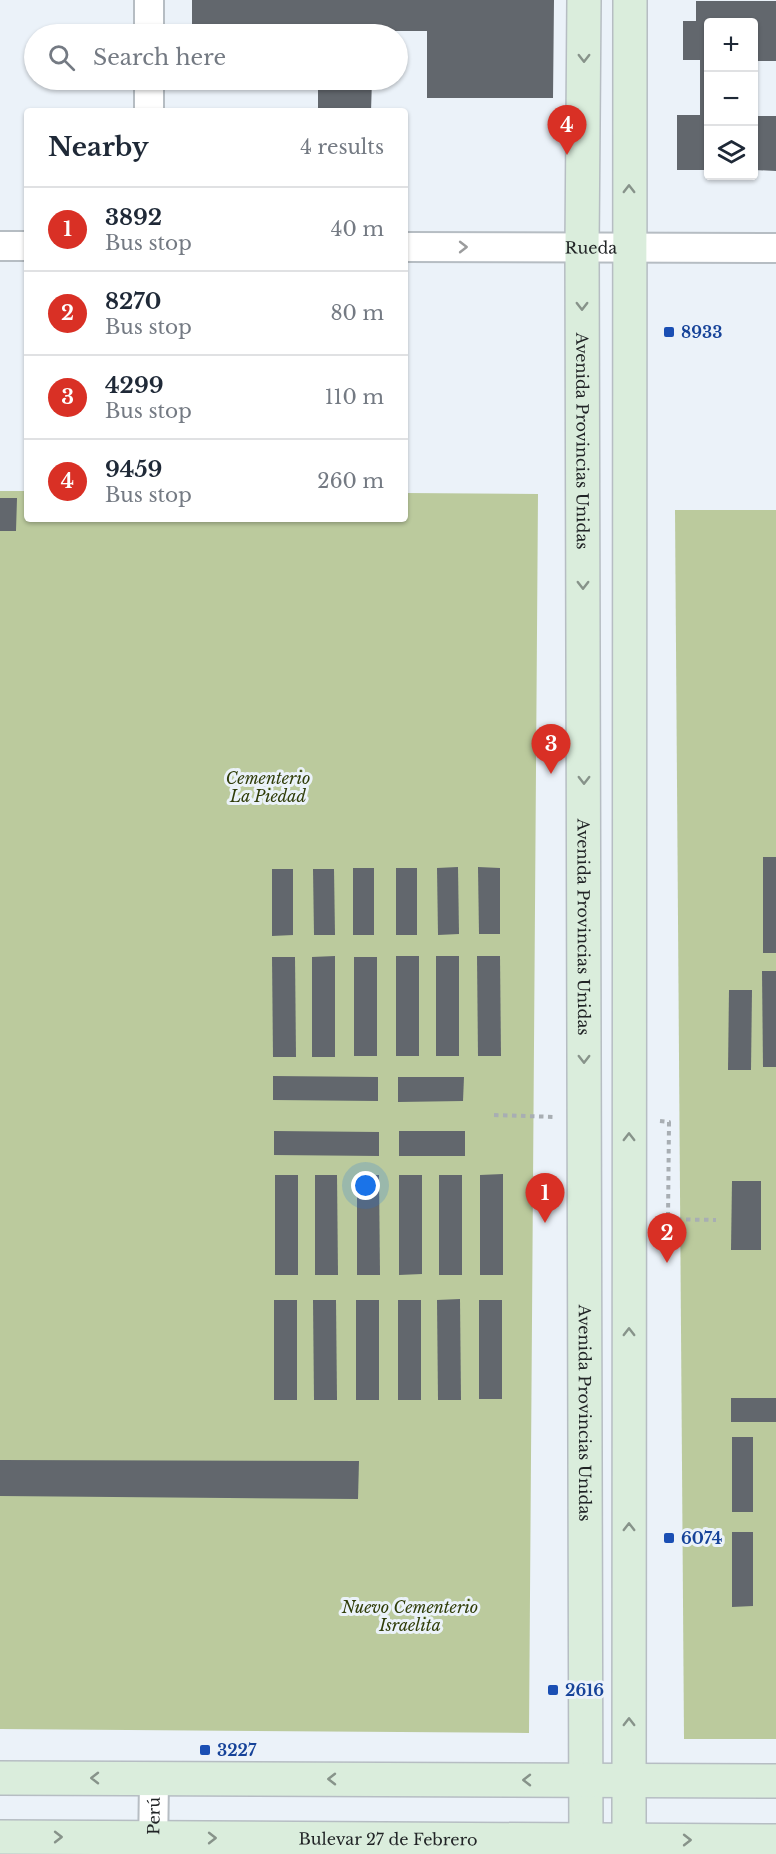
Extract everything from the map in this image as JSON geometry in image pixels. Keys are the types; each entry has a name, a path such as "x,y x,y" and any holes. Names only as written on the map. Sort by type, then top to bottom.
{"main road":[{"name":"Avenida Provincias Unidas","path":"584,0 582,247 586,1847"},
{"path":"629,1847 628,248 630,0"},
{"path":"0,1778 776,1781"},
{"name":"Bulevar 27 de Febrero","path":"0,1837 153,1846 629,1847 776,1841"}],"street":[{"path":"149,0 149,24"},
{"path":"149,90 149,108"},
{"path":"0,246 24,246"},
{"name":"Rueda","path":"408,247 776,248"},
{"name":"Perú","path":"153,1779 153,1846"}],"path":[{"path":"494,1115 517,1116"},
{"path":"628,1219 716,1220"}],"green space":[{"name":"Cementerio La Piedad","path":"0,491 24,491 24,522 408,522 408,493 538,494 529,1733 0,1729"},
{"path":"675,510 776,510 776,1739 684,1739"}],"building":[{"path":"192,0 554,0 553,98 427,98 427,31 408,31 408,24 192,24"},
{"path":"696,1 776,1 776,61 758,61 758,18 704,18 704,170 677,170 677,115 700,115 700,60 683,60 683,21 696,21"},
{"path":"318,90 372,90 371,108 318,108"},
{"path":"758,116 776,116 776,171 758,170"},
{"path":"0,498 17,498 16,531 0,531"},
{"path":"763,857 776,857 776,953 763,953"},
{"path":"458,867 459,934 438,935 437,868"},
{"path":"478,867 500,868 500,934 479,934"},
{"path":"353,868 374,868 374,935 353,935"},
{"path":"396,868 417,868 417,935 396,935"},
{"path":"272,869 293,869 293,935 272,936"},
{"path":"313,869 334,869 335,935 314,935"},
{"path":"335,956 335,1057 312,1057 312,957"},
{"path":"396,956 419,956 419,1056 396,1056"},
{"path":"436,956 459,956 459,1056 436,1056"},
{"path":"477,956 500,956 501,1056 478,1056"},
{"path":"272,957 295,957 296,1057 273,1057"},
{"path":"354,957 377,957 377,1056 354,1056"},
{"path":"762,971 776,971 776,1067 763,1067"},
{"path":"729,990 752,990 751,1070 728,1070"},
{"path":"273,1076 378,1077 378,1101 273,1100"},
{"path":"398,1077 464,1077 463,1101 398,1102"},
{"path":"274,1131 379,1132 379,1156 274,1155"},
{"path":"399,1131 465,1131 465,1156 399,1156"},
{"path":"503,1174 503,1275 480,1275 480,1175"},
{"path":"275,1175 298,1175 298,1275 275,1275"},
{"path":"315,1175 337,1175 338,1275 315,1275"},
{"path":"357,1175 379,1175 380,1275 357,1275"},
{"path":"399,1175 422,1175 422,1274 399,1275"},
{"path":"439,1175 462,1175 462,1275 439,1275"},
{"path":"732,1181 761,1181 761,1250 731,1250"},
{"path":"460,1299 461,1400 438,1400 437,1300"},
{"path":"274,1300 297,1300 297,1400 274,1400"},
{"path":"313,1300 336,1300 337,1400 314,1400"},
{"path":"356,1300 379,1300 379,1400 356,1400"},
{"path":"398,1300 421,1300 421,1400 398,1400"},
{"path":"479,1300 502,1300 502,1399 479,1399"},
{"path":"731,1398 776,1398 776,1422 731,1422"},
{"path":"732,1437 753,1437 753,1512 732,1512"},
{"path":"0,1460 359,1461 358,1499 0,1496"},
{"path":"732,1532 753,1532 753,1606 732,1607"}],"place":[{"name":"9459","path":"567,155"},
{"name":"8933","path":"669,332"},
{"name":"4299","path":"551,774"},
{"name":"3892","path":"545,1223"},
{"name":"8270","path":"667,1263"},
{"name":"6074","path":"669,1538"},
{"name":"2616","path":"553,1690"},
{"name":"3227","path":"205,1750"}],"park label":[{"name":"Nuevo Cementerio Israelita","path":"410,1616"}]}
